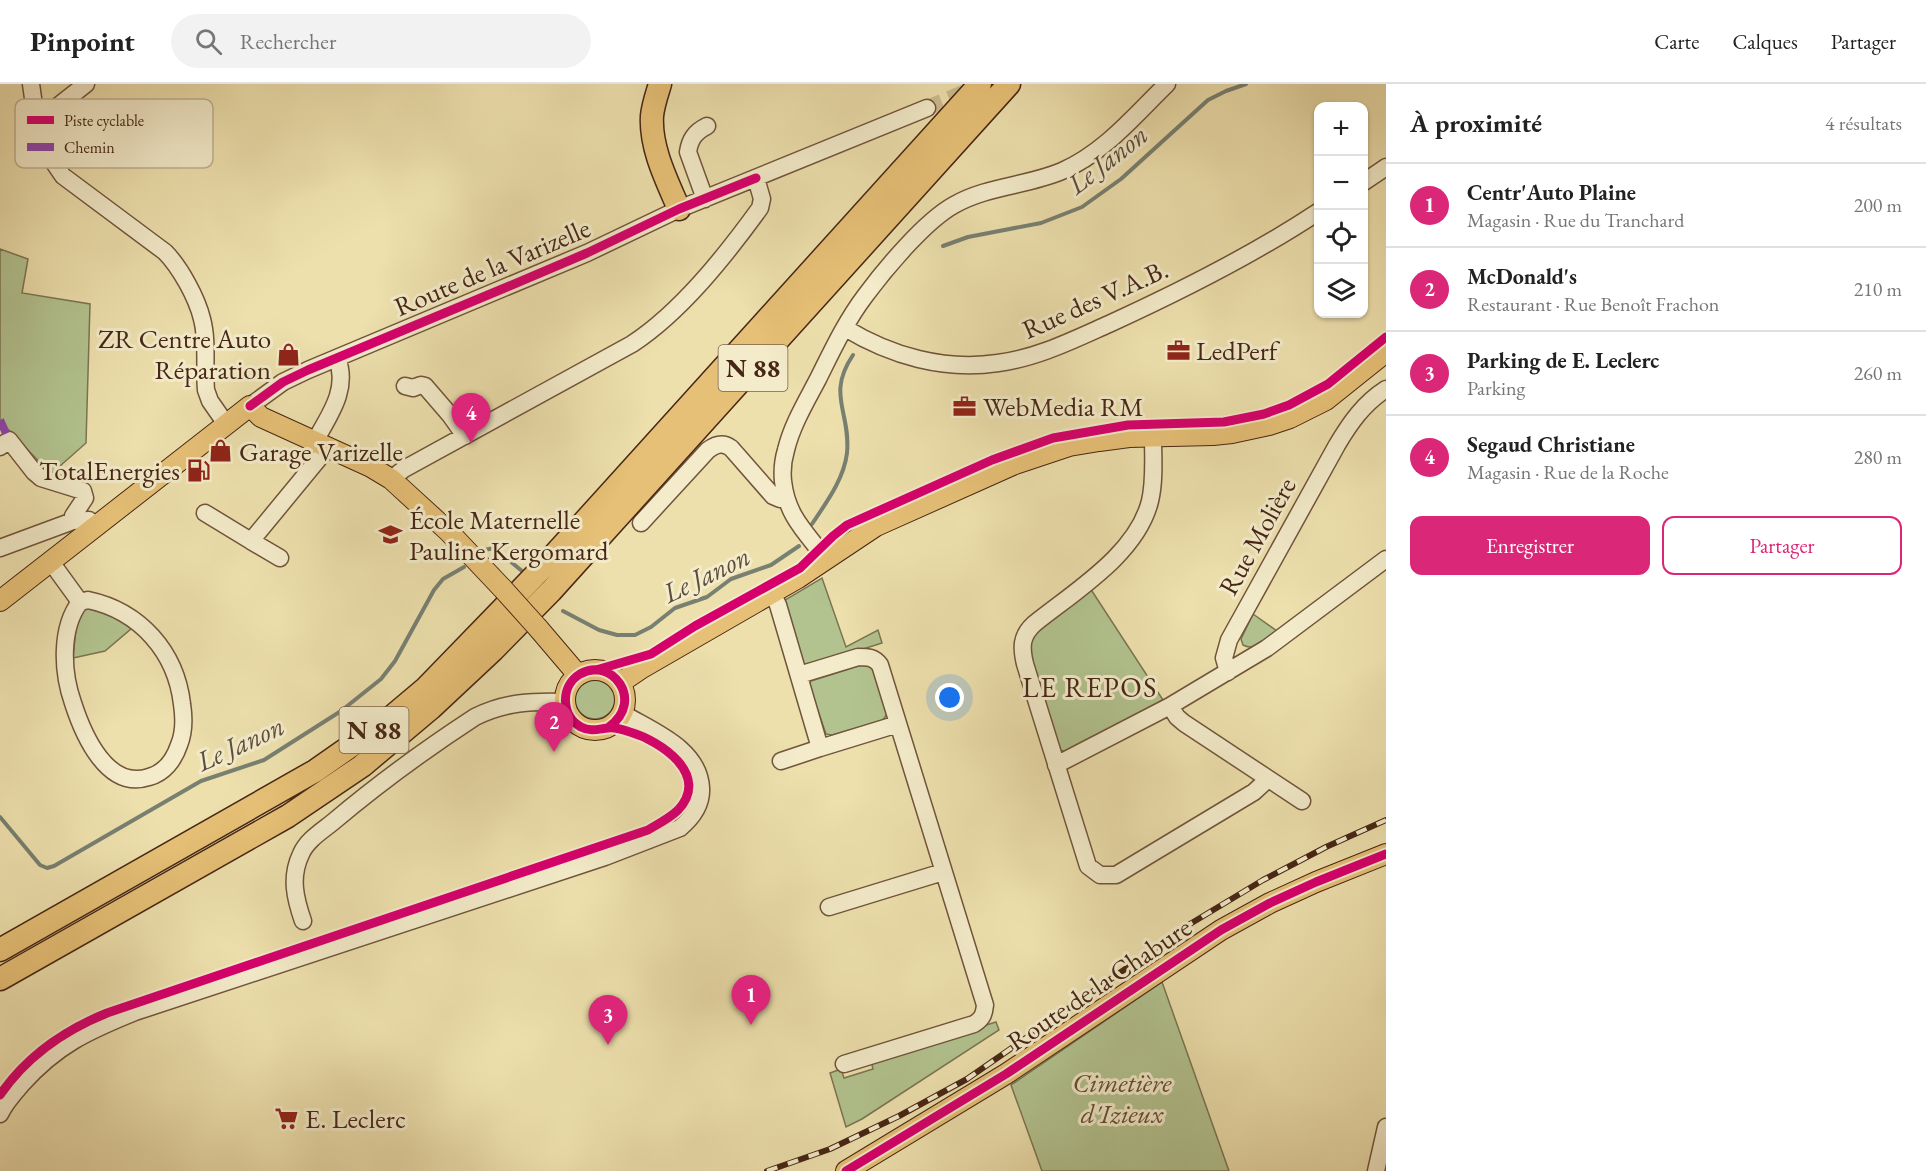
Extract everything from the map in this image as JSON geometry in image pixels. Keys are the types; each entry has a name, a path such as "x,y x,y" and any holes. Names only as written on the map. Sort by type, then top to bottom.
{"highway":[{"path":"660,84 652,116 653,135 679,209"},
{"name":"N 88","path":"0,950 315,771 388,720 426,688 546,564 980,84"},
{"name":"N 88","path":"0,979 288,816 370,759 431,708 493,650 559,583 1010,84"}],"main road":[{"path":"620,683 772,593 876,526 1015,464 1069,446 1129,437 1232,434 1290,418 1326,400 1386,352"},
{"name":"Route de la Varizelle","path":"0,601 249,405"},
{"path":"249,405 261,417 323,440 391,479 449,532 578,675"},
{"path":"596,670 613,676 620,683 625,698 622,713 617,722 609,728 589,730 572,720 567,712 566,692 570,682 578,675 596,670"},
{"name":"Route de la Chabure","path":"846,1171 1006,1074 1221,930 1270,903 1386,854"}],"street":[{"path":"31,84 33,99"},
{"path":"67,99 86,84"},
{"path":"826,559 797,523 786,498 783,466 790,436 845,328 864,297 938,216 954,204 979,194 1042,178 1085,158 1110,139 1167,84"},
{"name":"Route de la Varizelle","path":"249,405 283,382 337,358 587,253 679,209 927,108"},
{"path":"705,199 688,152 693,135 707,126"},
{"path":"1368,179 1386,167"},
{"path":"57,168 63,176 165,252 175,262 202,319 206,390 210,401 226,423"},
{"path":"391,479 404,469 632,344 660,323 712,269 760,208 762,198 756,178"},
{"name":"Rue des V.A.B.","path":"845,328 873,343 932,363 996,364 1023,359 1055,348 1145,307 1227,266 1314,214"},
{"path":"251,541 321,456 323,440 338,399 340,371 337,358"},
{"path":"405,386 413,388 425,386 465,436"},
{"name":"Rue Molière","path":"1228,672 1224,658 1229,640 1347,428 1369,402 1386,389"},
{"path":"1153,436 1151,499 1137,533 1108,564 1034,624 1026,632 1022,642 1025,664 1088,866 1093,872 1108,877 1116,875 1254,792 1268,779"},
{"path":"0,447 9,440 41,478 70,485 83,491 85,498 73,516 73,521"},
{"path":"641,523 708,450 720,444 726,444 731,448 773,496 780,499 786,498"},
{"path":"205,513 280,558"},
{"path":"0,548 73,521 88,520 96,527"},
{"path":"1056,765 1170,706 1267,648 1386,559"},
{"path":"51,561 80,602"},
{"path":"772,593 778,605 820,748"},
{"path":"88,600 110,608 147,630 159,643 172,665 181,697 183,728 175,755 157,774 138,780 127,779 117,774 106,764 90,742 80,723 70,694 65,653 73,611 80,602 88,600"},
{"path":"799,675 858,657 868,657 876,660 880,665 942,872 960,919 985,1005 984,1014 974,1024 844,1064"},
{"path":"303,921 294,892 298,860 308,843 333,822 475,717 507,704 565,702"},
{"path":"1170,706 1184,723 1302,801"},
{"path":"0,1114 12,1095 50,1056 72,1040 96,1027 135,1012 614,853 680,828 690,819 702,795 701,780 696,766 688,755 674,744 622,713"},
{"path":"781,761 898,724"},
{"path":"829,907 942,872"},
{"path":"1376,1171 1386,1127"}],"green space":[{"path":"0,249 28,259 22,293 90,304 86,443 51,474 0,421"},
{"path":"1063,439 868,520 841,537 839,534 868,517 1001,459"},
{"path":"822,578 846,647 878,630 882,643 813,665 805,665 802,662 785,600"},
{"path":"1090,588 1163,700 1069,752 1059,750 1028,653 1033,634"},
{"path":"83,610 106,613 132,628 105,651 73,658 76,628"},
{"path":"1253,614 1277,631 1261,643 1248,647 1243,645 1241,639"},
{"path":"865,664 873,665 887,714 883,720 832,735 826,734 809,685 811,681"},
{"path":"595,679 603,680 609,685 614,691 614,707 609,713 603,718 595,719 587,718 581,713 576,707 575,699 576,691 581,685 587,680"},
{"name":"Cimetière d'Izieux","path":"1162,982 1229,1171 1042,1171 1011,1085"},
{"path":"996,1022 999,1030 862,1119 846,1127 830,1073 841,1069 844,1078 873,1069 871,1061"}],"waterway":[{"name":"Le Janon","path":"943,246 968,237 1041,223 1082,207 1121,179 1208,100 1246,84"},
{"name":"Le Janon","path":"812,524 834,490 845,463 847,439 840,393 845,369 853,355"},
{"name":"Le Janon","path":"563,611 599,630 617,635 635,635 651,627 675,608 707,597 731,579 771,565 799,546"},
{"name":"Le Janon","path":"480,551 494,548 522,571"},
{"name":"Le Janon","path":"0,817 40,865 47,868 201,781 264,760 341,711 381,679 395,661 434,590 443,579 464,567"}],"tunnel":[{"path":"927,108 973,89"}],"railway":[{"path":"767,1171 830,1149 899,1116 967,1079 1190,924 1263,880 1326,847 1386,820"}],"marked path":[{"path":"0,420 9,440"}],"cycle path":[{"path":"250,406 283,382 308,370 587,253 679,209 756,178"},
{"path":"596,670 651,654 695,626 800,568 847,525 992,460 1053,438 1128,425 1224,422 1264,414 1289,405 1328,384 1386,337"},
{"path":"0,1095 10,1081 48,1046 76,1028 107,1013 648,830 664,821 678,810 687,797 689,784 685,772 668,751 642,736 616,728 588,729 574,722 565,701 569,686 580,674 592,670 603,671 613,676 620,684 624,694 624,705 619,717 609,727"},
{"path":"846,1171 1006,1074 1221,930 1270,903 1386,854"}],"place":[{"name":"LedPerf","path":"1178,350"},
{"name":"ZR Centre Auto Réparation","path":"289,354"},
{"name":"WebMedia RM","path":"965,406"},
{"name":"Segaud Christiane","path":"471,443"},
{"name":"Garage Varizelle","path":"221,451"},
{"name":"TotalEnergies","path":"198,470"},
{"name":"École Maternelle Pauline Kergomard","path":"391,535"},
{"name":"McDonald's","path":"554,752"},
{"name":"Centr'Auto Plaine","path":"751,1025"},
{"name":"Parking de E. Leclerc","path":"608,1045"},
{"name":"E. Leclerc","path":"287,1118"}],"district":[{"name":"LE REPOS","path":"1090,687"}]}
